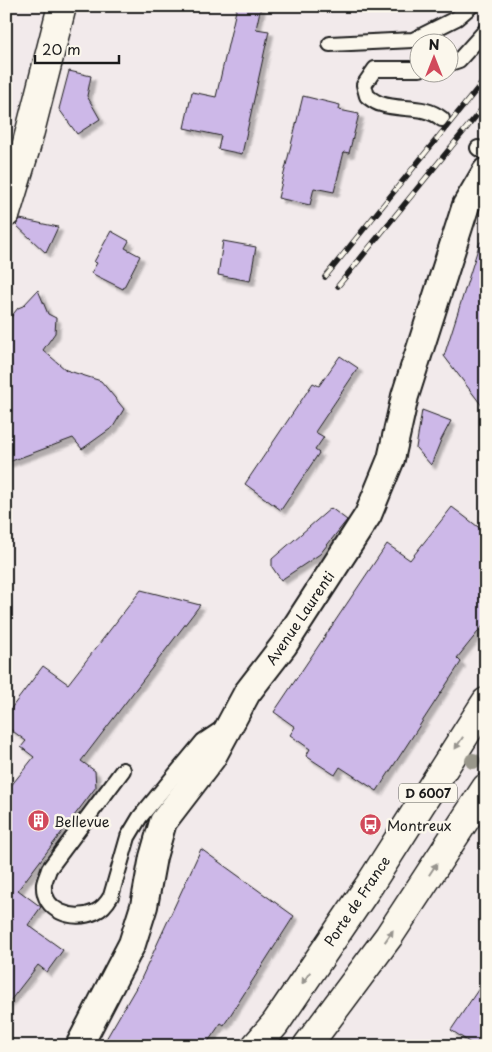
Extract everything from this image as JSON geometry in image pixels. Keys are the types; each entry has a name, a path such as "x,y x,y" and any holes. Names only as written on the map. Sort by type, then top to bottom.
{"main road":[{"path":"6,214 26,148 62,6"},
{"name":"Porte de France","path":"256,1046 275,1024 370,884 486,702"},
{"name":"D 6007","path":"307,1046 389,936 486,788"}],"street":[{"name":"Avenue Laurenti","path":"79,1046 132,944 144,906 153,857 163,822 212,758 247,693 284,645 368,515 391,459 405,396 466,205 483,158"}],"lane":[{"path":"330,44 414,40 457,18 470,6"},
{"path":"460,60 486,30"},
{"path":"410,69 375,69 364,86 367,96 380,104 421,109 436,114 442,119"},
{"path":"123,770 49,869 44,884 48,900 55,911 65,914 91,914 106,904 111,896 128,837 140,818 202,741 231,723"}],"building":[{"path":"237,6 261,6 256,29 269,31 242,154 218,149 221,136 184,128 192,92 216,97"},
{"path":"69,71 91,76 87,96 100,119 77,134 59,109"},
{"path":"303,96 340,105 339,110 359,114 349,153 344,152 334,192 314,188 310,205 278,198"},
{"path":"20,219 58,227 46,253 16,225"},
{"path":"111,231 129,241 125,248 140,256 123,289 91,273 97,263 94,262"},
{"path":"223,241 256,247 250,281 218,275"},
{"path":"480,242 486,243 486,411 444,356"},
{"path":"38,290 48,314 56,318 55,333 43,350 66,370 101,381 124,409 113,427 82,449 73,438 6,463 6,323 18,308 23,306"},
{"path":"340,356 358,368 315,432 324,437 315,450 319,453 281,510 245,484 313,383 319,386"},
{"path":"422,410 451,421 431,465 416,448"},
{"path":"452,507 486,533 486,622 457,658 461,662 377,791 340,767 335,775 306,756 310,749 290,735 295,727 274,712 387,544 410,560"},
{"path":"331,508 347,520 320,554 281,580 272,567 272,559"},
{"name":"Bellevue","path":"141,590 200,605 81,761 95,771 96,787 18,890 41,907 28,925 63,950 47,972 38,965 6,1006 6,792 34,757 21,747 26,741 6,726 6,715 43,666 68,684"},
{"path":"201,849 294,916 224,1025 221,1023 205,1046 102,1046 141,979"},
{"path":"486,978 486,1046 475,1046 451,1030"}],"railway":[{"path":"325,277 486,78"},
{"path":"338,286 486,104"}],"place":[{"name":"Bellevue","path":"38,821"},
{"name":"Montreux","path":"371,825"}]}
